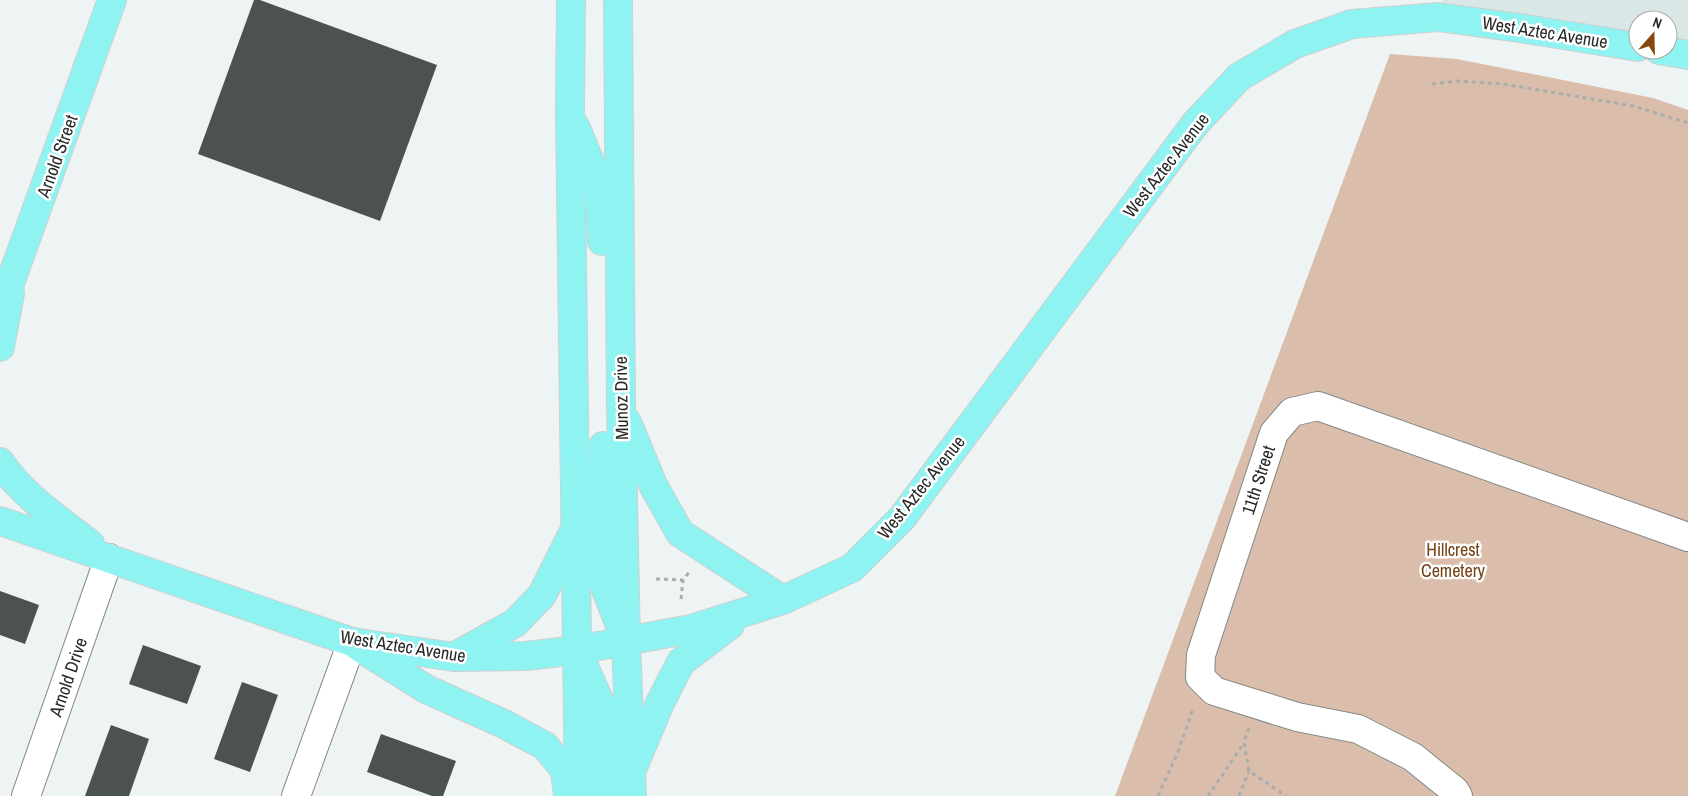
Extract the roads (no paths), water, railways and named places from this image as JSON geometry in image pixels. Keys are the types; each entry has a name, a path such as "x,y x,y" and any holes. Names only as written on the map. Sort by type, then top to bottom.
{"main road":[{"name":"Arnold Street","path":"0,311 112,0"},
{"path":"572,0 570,112 574,532 579,796"},
{"name":"Munoz Drive","path":"618,0 620,406 632,783"},
{"name":"West Aztec Avenue","path":"0,521 352,642 454,657 526,656 577,650 691,629 783,600 852,568 902,518 1195,124 1239,77 1295,44 1352,24 1438,17 1628,45"},
{"path":"570,112 599,184 602,243 603,582 626,640"},
{"path":"0,347 14,274"},
{"path":"620,406 653,485 680,533 783,600"},
{"path":"0,462 12,479 55,517 109,558"},
{"path":"454,657 514,623 542,595 574,532"},
{"path":"632,783 660,703 681,662 724,628 783,600"},
{"path":"352,642 426,689 504,724 545,746 565,770 568,796"},
{"path":"577,650 604,711 606,796"}],"street":[{"name":"11th Street","path":"1458,796 1455,791 1413,756 1358,729 1297,717 1214,691 1200,677 1201,655 1274,433 1292,412 1318,406 1688,537"},
{"name":"Arnold Drive","path":"26,796 109,558"},
{"path":"296,796 352,642"}],"park label":[{"name":"Hillcrest Cemetery","path":"1453,559"}]}
